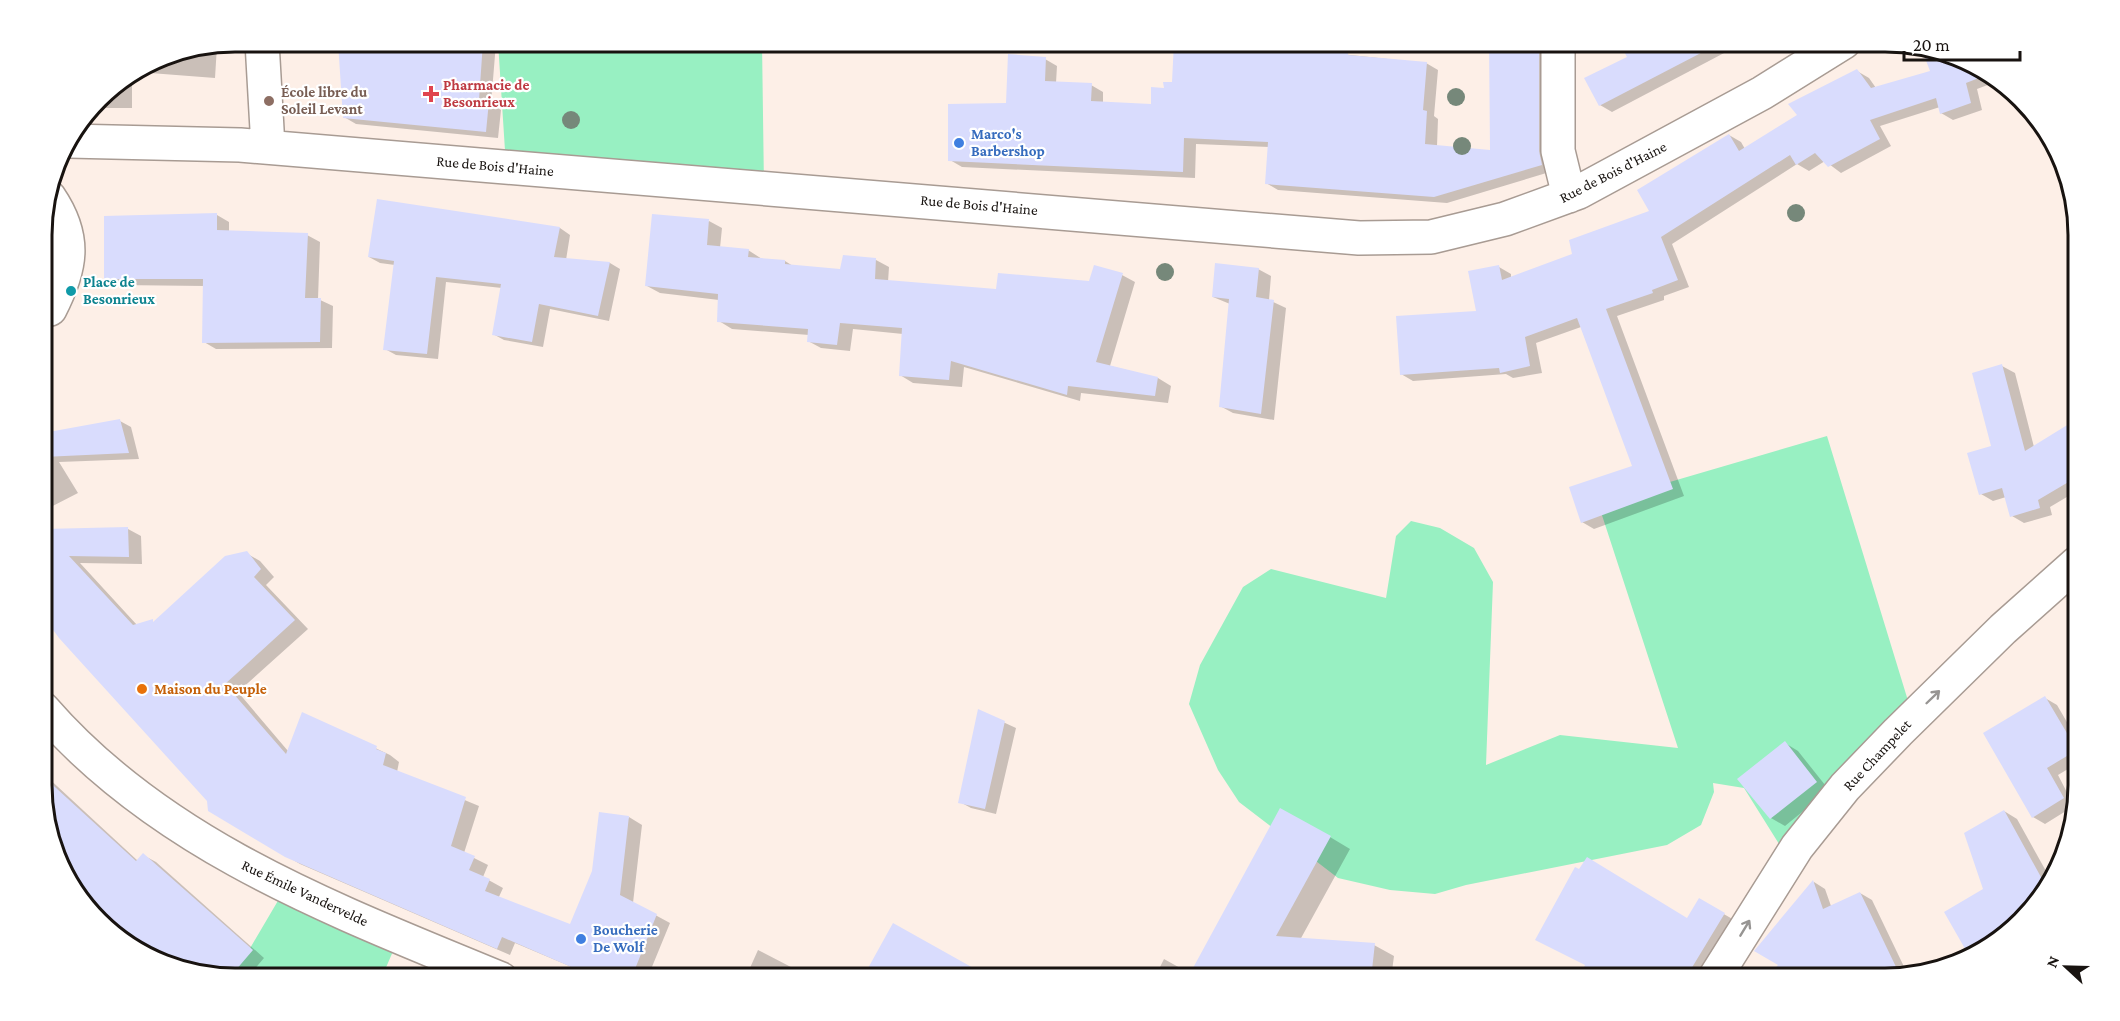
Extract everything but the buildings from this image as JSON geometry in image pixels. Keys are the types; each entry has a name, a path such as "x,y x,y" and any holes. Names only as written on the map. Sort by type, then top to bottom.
{"street":[{"path":"263,53 268,147"},
{"path":"1558,53 1558,151 1569,196"},
{"name":"Rue de Bois d'Haine","path":"79,141 268,147 1359,238 1431,237 1505,219 1569,196 1762,93 1826,53"},
{"path":"53,303 65,276 69,253 67,235 55,206"},
{"name":"Rue Champelet","path":"1721,968 1797,847 1845,788 1978,653 2067,570"},
{"name":"Rue Émile Vandervelde","path":"52,719 63,732 117,781 220,852 281,885 475,968"}],"green space":[{"path":"499,53 762,53 764,188 506,166"},
{"path":"1827,436 1913,717 1789,860 1744,788 1713,783 1714,792 1701,825 1667,845 1466,885 1435,894 1390,890 1338,878 1239,802 1218,770 1189,704 1200,665 1243,587 1271,569 1386,598 1396,536 1411,521 1440,528 1474,548 1493,582 1486,765 1560,735 1678,748 1598,503"},
{"path":"279,899 394,949 386,968 234,968 249,950"}],"place":[{"name":"Pharmacie de Besonrieux","path":"431,94"},
{"name":"École libre du Soleil Levant","path":"269,101"},
{"name":"Marco's Barbershop","path":"959,143"},
{"name":"Place de Besonrieux","path":"71,291"},
{"name":"Maison du Peuple","path":"142,689"},
{"name":"Boucherie De Wolf","path":"581,939"}]}
